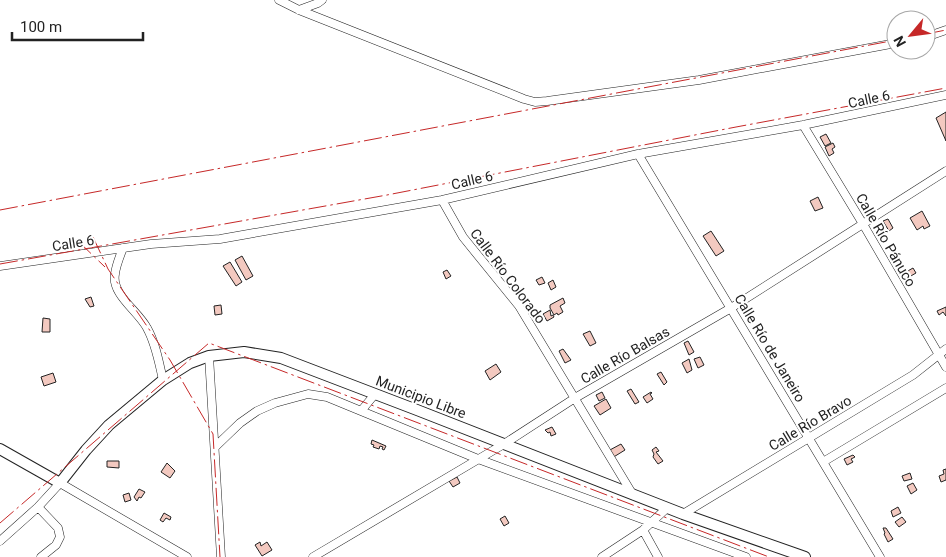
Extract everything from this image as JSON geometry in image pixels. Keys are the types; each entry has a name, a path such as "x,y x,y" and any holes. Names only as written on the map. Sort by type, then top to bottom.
{"street":[{"path":"279,0 299,10 535,102 547,102 699,80 886,46"},
{"path":"299,10 322,0"},
{"name":"Calle 6","path":"0,266 123,248 220,239 442,200 638,154 804,125 946,95"},
{"name":"Calle Río Pánuco","path":"804,125 946,367"},
{"name":"Calle Río de Janeiro","path":"638,154 880,557"},
{"name":"Calle Río Balsas","path":"313,557 504,444 575,398 732,308 946,171"},
{"name":"Calle Río Colorado","path":"442,200 463,237 519,306 633,495"},
{"path":"123,248 114,275 115,284 118,293 139,315 148,329 155,347 163,380"},
{"name":"Calle Río Bravo","path":"683,514 913,375 946,349"},
{"name":"Municipio Libre","path":"60,483 86,450 110,425 163,380 190,362 209,356 244,352 281,358 667,508 805,557"},
{"path":"209,356 221,557"},
{"path":"824,462 946,388"},
{"path":"215,447 257,411 292,397 308,394 327,397 478,459 746,557"},
{"path":"361,411 375,394"},
{"path":"0,449 187,557"},
{"path":"0,541 38,507 60,483"},
{"path":"38,507 58,528 60,537 56,545 41,557"},
{"path":"602,557 643,530 667,508"},
{"path":"643,530 658,557"}],"building":[{"path":"946,112 946,141 936,118"},
{"path":"826,134 831,143 825,146 820,137"},
{"path":"833,143 835,147 832,149 834,153 829,156 825,147"},
{"path":"818,197 823,208 815,211 810,201"},
{"path":"922,211 930,226 924,229 923,226 917,230 910,218"},
{"path":"888,219 893,228 889,231 883,221"},
{"path":"711,231 724,251 716,256 703,236"},
{"path":"242,256 253,276 246,280 235,260"},
{"path":"230,262 242,282 236,286 223,266"},
{"path":"913,268 916,273 909,277 906,272"},
{"path":"447,270 451,276 446,279 443,272"},
{"path":"542,277 545,283 539,285 536,280"},
{"path":"553,280 556,287 551,290 548,283"},
{"path":"91,297 94,306 90,307 85,299"},
{"path":"563,298 565,303 560,306 563,312 554,315 550,305"},
{"path":"221,305 222,314 215,315 214,306"},
{"path":"946,307 946,316 943,312 939,315 937,311"},
{"path":"550,310 551,316 553,315 554,317 547,321 543,314"},
{"path":"43,318 50,319 50,332 42,332"},
{"path":"590,331 596,343 590,346 583,334"},
{"path":"688,341 694,352 689,355 684,343"},
{"path":"563,349 571,360 565,363 559,351"},
{"path":"700,357 704,365 698,368 694,359"},
{"path":"689,359 692,370 687,373 682,363"},
{"path":"496,364 501,372 490,380 485,371"},
{"path":"661,372 667,382 664,385 657,374"},
{"path":"53,373 56,382 44,386 41,377"},
{"path":"631,389 639,402 635,404 627,391"},
{"path":"602,392 605,398 599,401 596,395"},
{"path":"651,392 650,394 653,399 647,403 643,397"},
{"path":"606,399 611,408 600,415 594,406"},
{"path":"552,427 556,434 551,436 550,432 548,433 545,430"},
{"path":"372,440 386,446 384,450 380,446 379,449 373,447 374,445 371,444"},
{"path":"621,444 625,450 612,458 608,451"},
{"path":"656,447 659,451 656,452 663,461 658,464 653,457 652,450"},
{"path":"853,455 855,457 851,459 853,462 847,465 844,459"},
{"path":"107,461 119,461 119,468 107,467"},
{"path":"167,463 175,471 170,478 161,472"},
{"path":"946,469 946,480 941,482 939,476 944,474 943,470"},
{"path":"910,473 912,479 904,481 902,476"},
{"path":"457,477 460,483 453,487 449,481"},
{"path":"913,483 917,490 911,494 907,486"},
{"path":"139,489 145,492 137,501 134,497"},
{"path":"129,493 131,500 125,502 123,495"},
{"path":"898,507 901,513 893,517 891,511"},
{"path":"164,513 171,517 170,520 166,518 163,522 160,520"},
{"path":"505,516 509,523 504,526 500,519"},
{"path":"902,517 906,522 899,527 895,522"},
{"path":"883,528 886,528 893,539 888,542 884,534"},
{"path":"260,542 261,546 267,542 272,550 262,556 255,545"}],"power":[{"path":"936,32 946,30"},
{"path":"0,210 886,42"},
{"path":"0,264 387,195 946,88"},
{"path":"93,237 108,269 170,360 213,434 220,557"},
{"path":"78,241 105,267"},
{"path":"0,523 209,343 769,557"}]}
